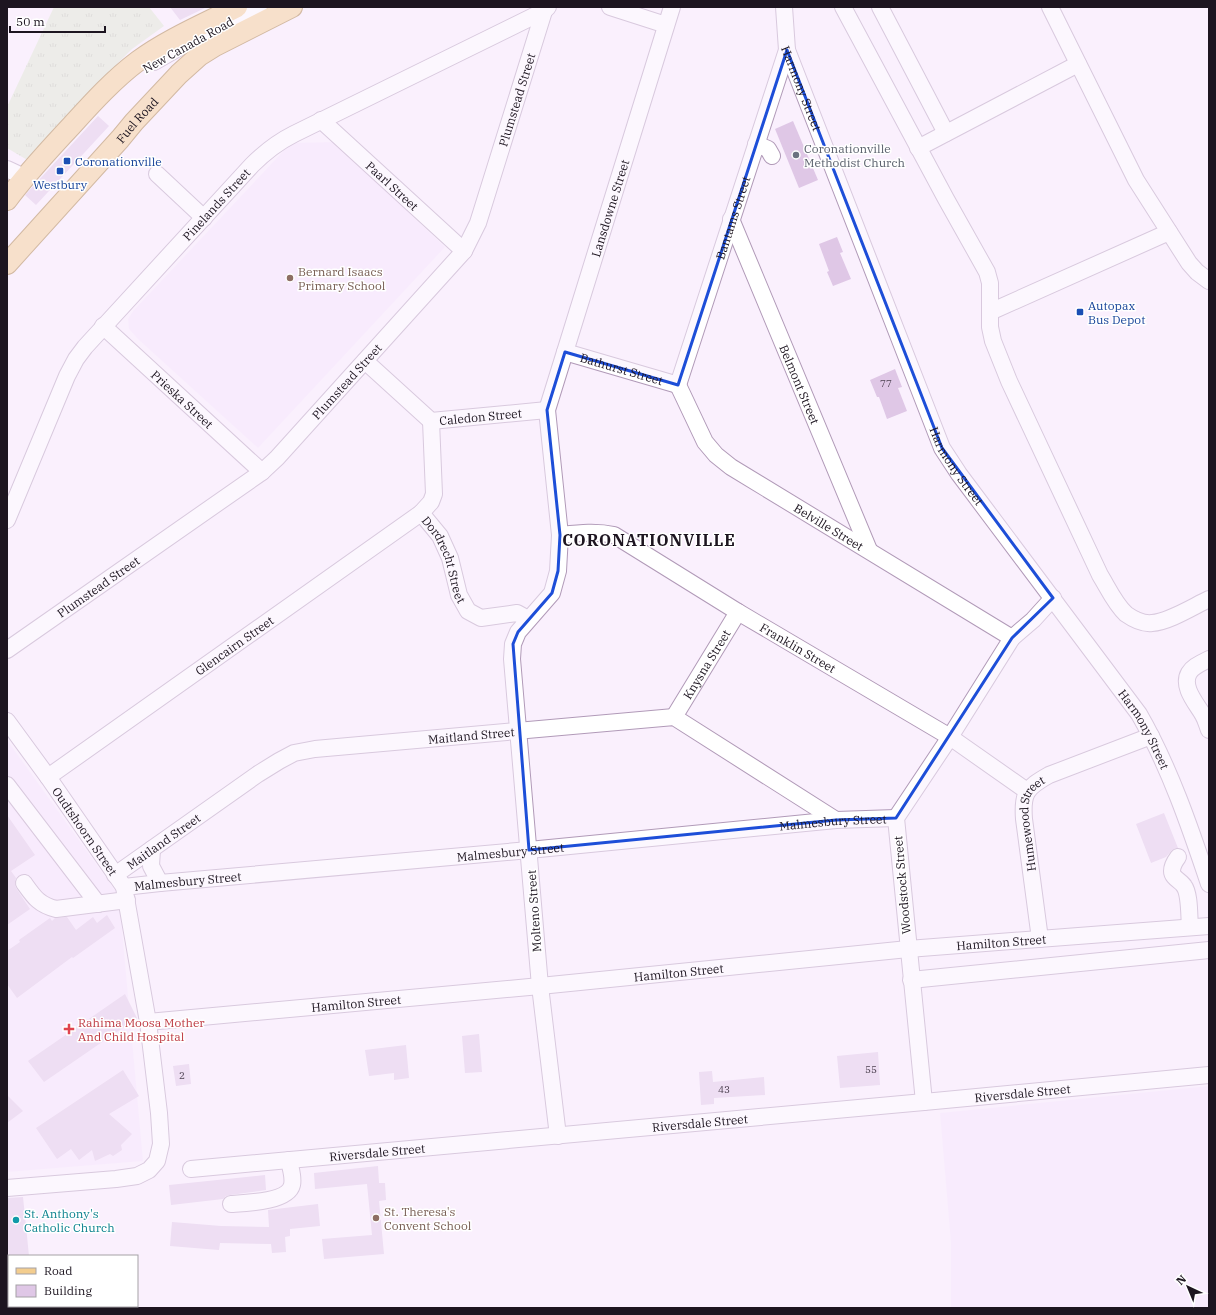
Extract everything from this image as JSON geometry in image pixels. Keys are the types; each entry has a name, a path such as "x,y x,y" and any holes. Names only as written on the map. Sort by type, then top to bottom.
{"main road":[{"path":"7,200 16,173 138,61 176,37 237,7"},
{"name":"Fuel Road","path":"7,264 134,122 188,66 215,46 292,7"}],"street":[{"name":"New Canada Road","path":"7,212 28,186 94,114 132,77 145,67 164,56 259,7"},
{"name":"New Canada Road","path":"7,254 171,72 195,51 210,41 276,7"},
{"path":"610,7 666,25"},
{"name":"Lansdowne Street","path":"547,410 672,7"},
{"name":"Harmony Street","path":"784,7 787,50 942,448 959,474 1139,714 1151,736 1190,828 1209,884"},
{"path":"842,7 987,272 990,283 990,327 993,341 1009,381 1100,575 1126,614 1143,623 1152,623 1174,616 1209,599"},
{"path":"880,7 946,133"},
{"path":"1050,7 1136,180 1189,263 1197,272 1209,281"},
{"name":"Pinelands Street","path":"7,520 67,376 76,359 103,326 265,152 276,143 321,120 546,9"},
{"name":"Plumstead Street","path":"7,650 262,472 277,458 464,251 478,223 546,9"},
{"name":"Bantams Street","path":"678,385 787,50"},
{"path":"918,148 1078,64"},
{"name":"Paarl Street","path":"321,120 464,251"},
{"path":"756,144 768,149 772,156"},
{"path":"157,174 204,218"},
{"name":"Belmont Street","path":"731,219 869,550"},
{"path":"990,312 1169,232"},
{"name":"Prieska Street","path":"103,326 262,472"},
{"name":"Bathurst Street","path":"565,352 678,385"},
{"name":"Caledon Street","path":"365,361 431,421 547,410"},
{"name":"Belville Street","path":"678,385 705,442 716,455 731,467 1012,638"},
{"path":"528,619 552,593 558,571 560,535 547,410"},
{"name":"Dordrecht Street","path":"431,421 434,494 431,502 421,513 440,536 450,558 459,595 468,611 481,618 517,613 528,619"},
{"name":"Glencairn Street","path":"48,777 421,513"},
{"name":"Franklin Street","path":"560,535 585,532 602,532 614,535 738,612 950,737 1027,791"},
{"name":"Woodstock Street","path":"924,1102 896,818 950,737 1012,638 1033,620 1053,598"},
{"name":"Knysna Street","path":"674,717 738,612"},
{"name":"Molteno Street","path":"528,619 518,632 513,644 512,659 540,986 558,1136"},
{"path":"1209,659 1195,666 1187,678 1191,696 1204,716 1209,730"},
{"path":"674,717 836,820"},
{"name":"Maitland Street","path":"122,887 152,849 258,774 294,753 315,749 674,717"},
{"name":"Oudtshoorn Street","path":"7,721 48,777 122,887 148,1022 162,1144 157,1161 149,1170 137,1176 7,1188"},
{"name":"Humewood Street","path":"1040,939 1024,819 1023,803 1027,791 1036,782 1049,774 1151,736"},
{"path":"7,785 98,904"},
{"name":"Malmesbury Street","path":"24,883 39,902 46,907 56,909 98,904 122,887 836,820 896,818"},
{"path":"152,849 151,866 160,883"},
{"path":"1178,857 1173,866 1172,874 1181,882 1186,891 1190,927"},
{"name":"Hamilton Street","path":"148,1022 908,950 1209,926"},
{"path":"911,980 1209,950"},
{"name":"Riversdale Street","path":"191,1169 1209,1075"},
{"path":"231,1204 271,1199 284,1194 292,1185 292,1174 289,1160"}],"highlighted area":[{"path":"787,50 942,448 1053,598 1012,638 896,818 836,820 529,850 513,644 518,632 552,593 558,571 560,535 547,410 565,352 678,385"}],"shaded area":[{"name":"Bernard Isaacs Primary School","path":"334,142 445,247 258,448 138,339 129,329 128,319 134,310 291,143"},
{"name":"Rahima Moosa Mother And Child Hospital","path":"7,740 119,896 143,1161 7,1172"},
{"path":"1209,1086 1209,1308 951,1308 951,1243 940,1113"}],"green space":[{"path":"54,7 149,7 164,26 132,49 94,87 29,161 7,148 7,107"}],"building":[{"path":"170,7 207,7 180,20"},
{"name":"Coronationville","path":"98,116 109,126 36,205 25,195"},
{"name":"Coronationville Methodist Church","path":"793,121 818,180 799,188 775,129"},
{"path":"837,237 843,252 840,253 851,279 833,286 827,272 829,271 819,244"},
{"path":"895,369 902,387 898,388 907,411 887,419 879,397 877,397 870,380"},
{"path":"1164,813 1178,848 1171,851 1166,857 1151,863 1136,824"},
{"path":"7,815 35,855 11,871 16,878 16,888 30,909 7,925"},
{"path":"107,915 115,928 73,958 72,957 17,998 7,984 7,951 20,942 19,940 50,918 52,921 55,918 67,917 76,930 93,917 97,923"},
{"path":"125,994 137,1018 44,1082 28,1061"},
{"path":"479,1034 482,1072 465,1073 462,1036"},
{"path":"406,1045 409,1078 394,1080 394,1073 369,1076 365,1050"},
{"path":"878,1052 880,1085 840,1088 837,1056"},
{"path":"189,1064 191,1084 176,1086 173,1066"},
{"path":"123,1070 139,1096 109,1114 132,1134 121,1145 122,1150 113,1156 110,1154 95,1161 92,1150 79,1160 71,1149 57,1159 36,1128"},
{"path":"712,1071 713,1082 764,1077 765,1095 714,1098 714,1104 701,1105 699,1072"},
{"path":"7,1095 23,1111 7,1123"},
{"name":"St. Theresa's Convent School","path":"378,1166 379,1183 385,1183 386,1200 379,1201 384,1254 324,1259 322,1239 372,1235 367,1184 315,1189 314,1173"},
{"path":"265,1175 266,1190 230,1195 223,1199 171,1205 169,1185"},
{"name":"St. Anthony's Catholic Church","path":"23,1197 29,1255 9,1255 7,1241 7,1198"},
{"path":"318,1204 320,1226 290,1229 290,1236 285,1237 286,1252 272,1253 271,1244 220,1243 219,1250 170,1246 172,1222 221,1226 269,1227 268,1210"}],"place":[{"name":"Coronationville Methodist Church","path":"796,155"},
{"name":"Coronationville","path":"67,161"},
{"name":"Westbury","path":"60,171"},
{"name":"Bernard Isaacs Primary School","path":"290,278"},
{"name":"Autopax Bus Depot","path":"1080,312"},
{"name":"Rahima Moosa Mother And Child Hospital","path":"69,1029"},
{"name":"St. Theresa's Convent School","path":"376,1218"},
{"name":"St. Anthony's Catholic Church","path":"16,1220"}],"district":[{"name":"CORONATIONVILLE","path":"649,540"}]}
